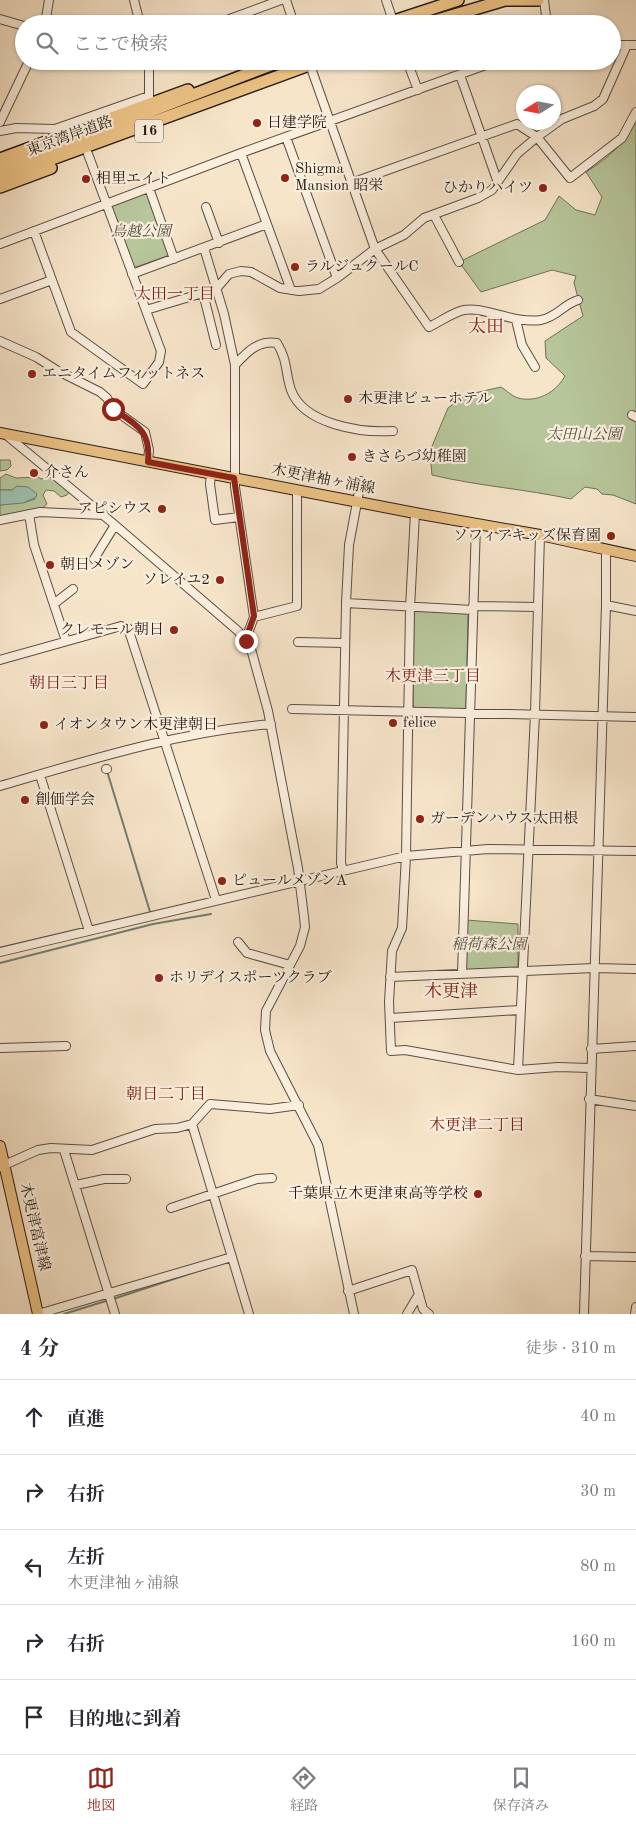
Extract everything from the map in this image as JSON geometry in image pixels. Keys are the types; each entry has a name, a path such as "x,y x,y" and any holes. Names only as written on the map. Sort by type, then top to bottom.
{"highway":[{"path":"414,15 458,0"},
{"path":"454,15 505,0 538,0"},
{"name":"16","path":"0,159 148,100 242,70"},
{"name":"東京湾岸道路","path":"0,178 260,70"},
{"name":"16","path":"0,187 250,94 296,70"},
{"name":"東京湾岸道路","path":"0,169 296,70"}],"main road":[{"name":"木更津袖ヶ浦線","path":"2,433 297,491 540,535 606,551 636,556"},
{"name":"木更津富津線","path":"0,1146 2,1166 38,1314"}],"street":[{"path":"46,15 49,0"},
{"path":"134,0 138,15"},
{"path":"240,15 281,0"},
{"path":"286,0 291,15"},
{"path":"386,0 389,15"},
{"path":"544,0 546,15"},
{"path":"0,19 15,23"},
{"path":"621,45 636,45"},
{"path":"621,58 627,45"},
{"path":"0,122 25,70"},
{"path":"0,131 16,128 55,129 148,100 149,70"},
{"path":"317,70 330,120 375,249 429,327 464,310 476,310 516,320 546,318 553,316 568,303 578,300"},
{"path":"411,70 418,90"},
{"path":"0,244 330,120 473,70"},
{"path":"146,310 216,289 229,274 246,271 280,288 291,290 319,288 337,278 375,249 404,234 424,218 492,190 497,180 517,154 537,137 562,119 594,106 603,98 616,70"},
{"path":"460,75 497,180"},
{"path":"352,183 481,139 517,124 537,137 570,178 622,138 636,112"},
{"path":"286,137 337,278"},
{"path":"241,153 291,290"},
{"path":"34,231 71,332 143,384 159,362 161,351 88,154"},
{"path":"150,188 174,259"},
{"path":"206,207 219,243"},
{"path":"434,215 459,262"},
{"path":"132,274 267,224"},
{"path":"204,248 235,365 234,478 254,616 248,633 243,636"},
{"path":"0,299 52,280"},
{"path":"203,293 216,345"},
{"path":"516,320 522,345 536,367"},
{"path":"0,341 36,357 58,371 100,392 113,409 145,432 149,450 148,462"},
{"path":"235,365 255,346 268,342 277,343 287,364 292,391 304,408 336,424 351,429 374,432 393,431"},
{"path":"2,433 115,525 243,636 254,658 271,724 300,880 305,927 300,946 272,998 264,1022 270,1051 318,1145 354,1314"},
{"path":"211,474 210,484 216,520 239,517"},
{"path":"343,871 341,863 344,643 349,545 361,481"},
{"path":"254,616 297,606 297,491"},
{"path":"0,520 40,512 104,516"},
{"path":"415,513 410,608 406,856 402,928 392,951 390,977 391,1051 405,1050 518,1070 558,1067 590,1068"},
{"path":"29,514 34,545 55,603 66,641"},
{"path":"462,974 476,524"},
{"path":"94,559 115,525"},
{"path":"518,1070 535,714 540,535"},
{"path":"584,1314 589,1099 606,605 606,551"},
{"path":"55,603 73,589"},
{"path":"346,603 410,608 538,607"},
{"path":"606,605 636,611"},
{"path":"0,660 121,626 128,628 216,900"},
{"path":"298,642 344,643"},
{"path":"292,709 636,717"},
{"path":"0,786 164,740 225,728 271,724"},
{"path":"40,775 89,931"},
{"path":"0,952 406,856 465,850 636,851"},
{"path":"238,942 247,953 290,965"},
{"path":"390,977 594,968 636,969"},
{"path":"390,1018 520,1010"},
{"path":"0,1048 66,1046"},
{"path":"591,1049 636,1046"},
{"path":"589,1099 636,1106"},
{"path":"2,1166 38,1150 51,1148 92,1150 155,1129 177,1128 192,1124 210,1104 270,1110 299,1105"},
{"path":"192,1124 249,1314"},
{"path":"64,1150 115,1314"},
{"path":"171,1208 257,1179 272,1178"},
{"path":"76,1185 104,1179 126,1179"},
{"path":"586,1256 636,1257"},
{"path":"38,1314 232,1257"},
{"path":"348,1291 412,1270 424,1309 429,1314"},
{"path":"407,1314 419,1294"},
{"path":"635,1314 636,1307"}],"green space":[{"name":"太田山公園","path":"636,118 636,504 613,495 602,494 597,489 585,487 571,499 432,475 430,451 448,408 466,395 501,387 516,397 525,399 546,395 557,387 565,376 546,358 545,341 583,316 574,283 576,276 552,270 481,292 459,262 545,220 559,196 576,210 595,215 602,197 586,172 603,161 616,149"},
{"name":"鳥越公園","path":"147,193 168,253 167,256 133,268 110,205"},
{"path":"0,460 10,460 11,466 7,470 0,471"},
{"path":"6,474 16,478 38,477 41,479 51,476 70,491 67,495 61,497 54,491 46,490 43,495 47,504 43,508 25,514 0,517 0,505 35,499 35,493 31,490 0,490 0,478"},
{"path":"414,611 468,613 466,708 464,710 415,709 413,705"},
{"name":"稲荷森公園","path":"466,920 518,924 518,967 465,970"}],"shaded area":[{"path":"17,486 28,487 37,494 36,497 23,503 0,505 0,490 12,490"}],"waterway":[{"path":"107,771 151,915"},
{"path":"0,963 153,924 211,914"},
{"path":"113,1299 201,1270"},
{"path":"64,1314 109,1300"}],"place":[{"name":"日建学院","path":"257,123"},
{"name":"Shigma Mansion 昭栄","path":"285,178"},
{"name":"相里エイト","path":"86,179"},
{"name":"ひかりハイツ","path":"543,188"},
{"name":"ラルジュクールC","path":"295,267"},
{"name":"エニタイムフィットネス","path":"32,374"},
{"name":"木更津ビューホテル","path":"348,399"},
{"name":"きさらづ幼稚園","path":"352,457"},
{"name":"介さん","path":"34,473"},
{"name":"アピシウス","path":"162,509"},
{"name":"ソフィアキッズ保育園","path":"611,536"},
{"name":"朝日メゾン","path":"50,565"},
{"name":"ソレイユ2","path":"220,580"},
{"name":"クレモール朝日","path":"174,630"},
{"name":"felice","path":"393,723"},
{"name":"イオンタウン木更津朝日","path":"44,725"},
{"name":"創価学会","path":"25,800"},
{"name":"ガーデンハウス太田根","path":"420,819"},
{"name":"ピュールメゾンA","path":"222,881"},
{"name":"ホリデイスポーツクラブ","path":"159,978"},
{"name":"千葉県立木更津東高等学校","path":"478,1194"}],"district":[{"name":"太田一丁目","path":"175,295"},
{"name":"太田","path":"486,327"},
{"name":"木更津三丁目","path":"433,677"},
{"name":"朝日三丁目","path":"69,684"},
{"name":"木更津","path":"451,992"},
{"name":"朝日二丁目","path":"166,1095"},
{"name":"木更津二丁目","path":"477,1126"}],"route":[{"path":"113,409 145,432 149,450 148,462 234,478 254,616 248,633 243,636 246,641"}]}
